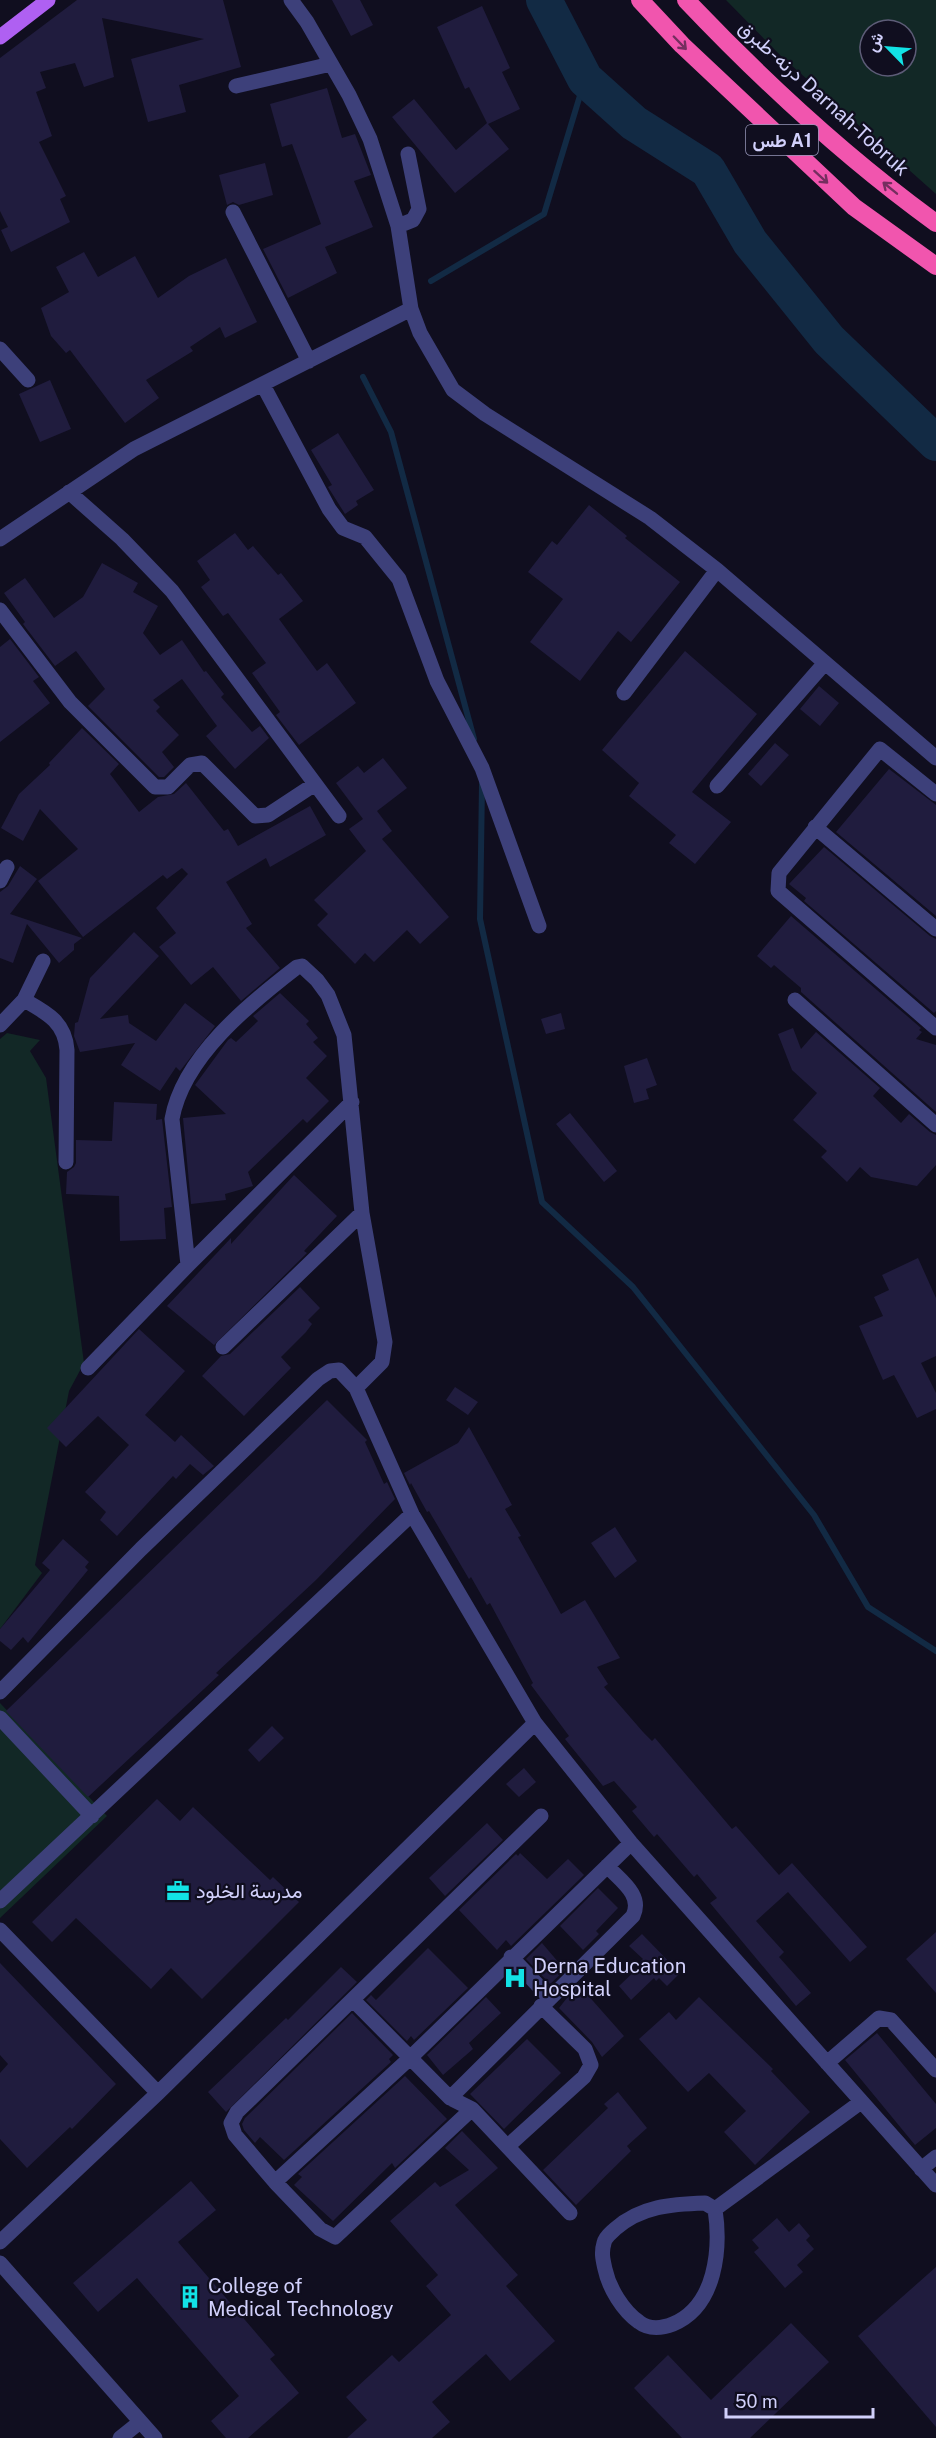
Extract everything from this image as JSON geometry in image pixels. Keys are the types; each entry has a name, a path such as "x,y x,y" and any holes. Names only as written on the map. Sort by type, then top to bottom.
{"highway":[{"name":"طس A1","path":"640,0 682,45 854,207 936,266"},
{"name":"درنه-طبرق Darnah-Tobruk","path":"686,0 804,113 883,182 936,223"}],"main road":[{"path":"0,37 48,0"}],"street":[{"path":"291,0 331,64 370,139 398,226 411,309 420,333 441,373 453,390 468,403 594,480 650,518 717,570 936,758"},
{"path":"236,86 331,64"},
{"path":"398,226 413,220 420,209 408,154"},
{"path":"233,212 309,362"},
{"path":"0,539 134,449 411,309"},
{"path":"0,349 28,380"},
{"path":"263,385 329,509 343,528 365,537 399,579 437,681 482,768 539,926"},
{"path":"69,492 122,539 172,591 339,816"},
{"path":"624,693 717,570"},
{"path":"0,610 70,702 155,787 168,787 190,765 202,763 255,816 260,817 268,815 315,784"},
{"path":"717,786 824,664"},
{"path":"936,794 880,749 779,873 778,891 936,1028"},
{"path":"815,827 936,929"},
{"path":"0,1025 24,1000 43,961"},
{"path":"188,1264 172,1119 175,1101 197,1064 250,1005 297,967 304,968 317,980 338,1014 344,1035 362,1213 385,1348 378,1367 356,1388"},
{"path":"24,1000 56,1020 64,1033 67,1050 66,1162"},
{"path":"795,1000 936,1125"},
{"path":"88,1368 188,1264 352,1102"},
{"path":"223,1347 362,1213"},
{"path":"0,1692 141,1549 318,1379 330,1371 339,1370 356,1388 411,1514 535,1722 632,1843 936,2186"},
{"path":"0,1901 411,1514"},
{"path":"0,1718 92,1816"},
{"path":"0,2242 158,2093 535,1722"},
{"path":"472,2109 335,2237 320,2229 275,2181 235,2135 231,2127 232,2118 541,1816"},
{"path":"275,2181 409,2059 511,1957 632,1843"},
{"path":"450,2098 633,1916 638,1906 636,1898 607,1866"},
{"path":"0,1930 158,2093"},
{"path":"508,2146 584,2077 591,2066 585,2049 511,1957"},
{"path":"353,2000 450,2098 472,2109 570,2212"},
{"path":"827,2063 879,2018 891,2020 936,2070"},
{"path":"715,2209 861,2102"},
{"path":"921,2169 936,2157"},
{"path":"705,2203 715,2209 717,2256 705,2296 697,2309 685,2319 662,2329 639,2323 607,2282 602,2256 604,2240 623,2222 649,2209 676,2204 705,2203"},
{"path":"0,2263 155,2438"},
{"path":"120,2438 140,2422"}],"green space":[{"path":"726,0 936,0 936,194 781,56"},
{"path":"7,1033 40,1040 30,1051 46,1078 84,1363 69,1391 35,1565 42,1573 0,1629 0,1039"},
{"path":"0,1703 107,1816 0,1918"}],"building":[{"path":"77,0 223,0 241,67 179,85 186,112 148,122 131,59 204,39 102,18 114,77 84,87 75,63 40,72 46,88 36,92 52,136 39,142 66,196 60,199 70,222 11,252 1,230 8,227 0,211 0,58"},
{"path":"332,0 360,0 373,25 351,36"},
{"path":"482,6 510,68 502,72 520,109 488,124 509,149 455,193 392,117 414,99 456,150 487,123 469,87 465,89 437,27"},
{"path":"327,88 342,138 355,134 371,175 354,181 373,227 325,247 337,273 288,298 263,249 321,224 292,144 282,147 270,104"},
{"path":"265,163 273,195 239,205 233,202 227,205 219,175"},
{"path":"84,252 98,277 135,256 158,298 189,276 226,258 257,322 225,338 220,327 190,347 193,351 146,380 159,398 125,423 70,350 66,353 51,336 41,308 69,292 56,267"},
{"path":"50,380 71,429 40,442 19,394"},
{"path":"338,433 374,490 356,501 358,505 345,514 328,487 332,485 311,450"},
{"path":"589,505 627,536 625,538 680,582 631,642 618,631 580,681 530,642 563,599 528,572 552,541 557,545"},
{"path":"235,533 248,550 253,546 278,575 281,573 303,601 279,619 317,671 327,663 356,703 299,745 276,715 280,712 252,673 266,663 228,613 223,616 201,587 210,580 197,561"},
{"path":"102,563 138,583 133,592 158,606 143,633 160,655 182,640 204,672 206,671 224,694 221,697 252,732 260,726 269,738 235,769 206,736 217,726 182,679 153,700 160,707 156,711 179,735 162,752 174,767 164,777 159,777 88,706 105,689 76,651 55,666 23,624 25,622 4,593 25,578 54,618 83,597"},
{"path":"10,639 39,677 33,681 50,703 0,742 0,647"},
{"path":"685,651 757,714 692,792 731,822 695,864 669,843 676,835 629,796 639,783 602,750"},
{"path":"819,686 839,703 820,726 800,709"},
{"path":"82,728 119,764 110,774 139,812 158,797 174,794 186,783 224,831 228,829 238,846 310,806 326,835 270,867 266,858 226,882 252,924 246,928 280,968 241,1001 213,967 191,985 159,947 176,933 156,908 188,874 182,868 167,879 163,875 83,937 38,881 78,849 40,809 23,841 1,828 19,794 50,765 49,763"},
{"path":"775,743 789,755 761,786 748,774"},
{"path":"383,758 407,788 377,811 392,831 382,839 449,917 420,944 407,930 374,962 365,953 355,964 317,925 328,914 314,900 366,851 349,829 363,819 336,783 358,766 364,773"},
{"path":"889,769 936,805 936,916 836,832"},
{"path":"824,847 936,939 936,1011 934,1013 804,901 806,898 789,884"},
{"path":"20,866 37,879 10,914 82,938 74,944 74,950 59,963 27,924 13,963 0,958 0,892 8,886"},
{"path":"791,916 921,1028 919,1030 922,1032 916,1039 936,1045 936,1112 801,992 801,988 774,965 771,968 757,956"},
{"path":"134,932 159,956 100,1019 128,1015 129,1023 156,1041 185,1003 215,1026 180,1071 176,1067 160,1091 121,1065 135,1043 80,1052 74,1036 75,1023 78,1022 90,978"},
{"path":"280,993 309,1021 306,1024 318,1038 313,1042 327,1056 306,1078 329,1101 307,1123 303,1119 248,1172 253,1186 225,1194 226,1200 191,1204 183,1118 226,1114 195,1085 228,1040 231,1038 236,1042 258,1021 253,1016"},
{"path":"561,1013 565,1029 546,1034 541,1019"},
{"path":"793,1028 801,1049 816,1032 880,1088 873,1096 901,1123 909,1114 936,1135 936,1165 917,1186 871,1177 860,1167 847,1182 821,1157 827,1151 793,1120 817,1093 792,1070 778,1034"},
{"path":"647,1058 657,1085 646,1089 649,1099 634,1103 624,1066"},
{"path":"114,1102 157,1104 156,1120 162,1119 172,1207 164,1208 166,1239 120,1241 119,1196 66,1194 67,1172 76,1163 76,1140 112,1141"},
{"path":"570,1113 617,1171 604,1182 556,1124"},
{"path":"294,1175 337,1216 304,1251 307,1253 214,1345 167,1306 231,1238 231,1244"},
{"path":"918,1258 936,1298 936,1356 921,1363 936,1393 936,1409 917,1418 894,1375 883,1380 859,1326 883,1316 874,1297 889,1290 882,1275"},
{"path":"300,1287 320,1308 308,1320 312,1324 306,1332 281,1357 291,1368 244,1416 202,1376 221,1356 230,1354"},
{"path":"139,1329 185,1371 145,1415 175,1442 181,1435 214,1466 203,1475 190,1464 176,1479 173,1476 117,1536 100,1520 106,1512 85,1492 129,1445 98,1416 66,1447 47,1428"},
{"path":"455,1387 478,1402 468,1415 446,1400"},
{"path":"327,1400 367,1440 365,1442 384,1484 387,1482 395,1499 316,1580 216,1673 219,1675 88,1797 6,1711"},
{"path":"469,1427 512,1505 505,1509 521,1536 518,1537 561,1614 585,1600 620,1658 597,1667 608,1684 604,1687 652,1741 655,1738 732,1829 736,1826 779,1875 792,1863 867,1947 850,1962 788,1892 756,1921 784,1952 779,1957 811,1993 796,2006 710,1903 717,1898 697,1874 694,1877 657,1834 654,1837 632,1811 637,1807 614,1781 603,1786 565,1739 569,1736 531,1685 533,1683 490,1603 487,1605 471,1577 469,1579 429,1511 427,1512 411,1483 410,1485 404,1473 458,1443"},
{"path":"615,1527 637,1561 615,1578 591,1543"},
{"path":"63,1539 89,1562 85,1567 88,1570 28,1643 23,1637 11,1650 0,1641 0,1629 50,1570 42,1563"},
{"path":"272,1726 284,1738 259,1762 248,1750"},
{"path":"524,1768 536,1782 519,1797 506,1784"},
{"path":"157,1799 180,1821 193,1807 270,1880 273,1877 299,1902 202,1999 171,1968 151,1989 76,1918 52,1942 32,1922"},
{"path":"487,1823 503,1840 445,1896 429,1878"},
{"path":"520,1853 547,1879 568,1859 584,1875 511,1946 506,1940 497,1950 459,1910 516,1854 518,1856"},
{"path":"598,1888 618,1908 596,1931 599,1934 583,1950 560,1926"},
{"path":"936,1932 936,1993 906,1959"},
{"path":"642,1934 680,1973 667,1986 659,1978 656,1981 654,1978 631,2000 619,1986 641,1965 639,1963 643,1959 629,1946"},
{"path":"542,1943 565,1970 550,1984 526,1959"},
{"path":"428,1948 468,1988 414,2040 411,2036 407,2041 366,2000 371,1995 376,2000"},
{"path":"0,1963 116,2084 72,2129 70,2127 27,2168 0,2139 0,2073 8,2064 0,2055"},
{"path":"341,1967 357,1982 226,2112 208,2092 286,2018 288,2020"},
{"path":"578,1984 624,2036 602,2057 592,2042 559,2008"},
{"path":"486,1997 501,2013 469,2043 473,2049 443,2075 427,2055"},
{"path":"699,1997 773,2069 771,2071 810,2112 755,2165 724,2132 746,2111 709,2073 688,2092 639,2039 669,2012 676,2020"},
{"path":"352,2013 393,2055 389,2059 391,2062 284,2160 260,2137 255,2143 244,2130 242,2124 245,2118"},
{"path":"877,2033 936,2104 936,2128 915,2145 845,2060"},
{"path":"527,2039 561,2073 504,2129 470,2094"},
{"path":"405,2076 447,2119 395,2168 392,2163 333,2221 294,2185 302,2177 298,2174"},
{"path":"618,2092 647,2128 627,2146 631,2151 576,2205 543,2170 608,2108 604,2104"},
{"path":"462,2131 498,2168 455,2205 518,2275 506,2286 555,2341 510,2381 486,2354 432,2402 450,2422 432,2438 347,2438 367,2420 346,2397 392,2355 399,2362 451,2315 426,2286 438,2275 390,2221 435,2182 440,2187 469,2170 445,2148"},
{"name":"College of Medical Technology","path":"191,2181 216,2210 178,2242 275,2355 270,2359 299,2393 248,2438 226,2438 211,2421 239,2396 137,2278 98,2312 73,2283"},
{"path":"777,2218 789,2232 799,2223 810,2236 806,2240 814,2249 797,2265 803,2272 785,2288 754,2252 759,2248 752,2240"},
{"path":"936,2267 936,2427 858,2336"},
{"path":"791,2323 829,2362 750,2438 682,2438 634,2388 668,2355 711,2400"}],"waterway":[{"path":"544,0 585,79 634,123 708,170 750,242 829,340 936,443"},
{"path":"431,281 544,214 585,79"},
{"path":"363,377 391,432 474,739"},
{"path":"482,784 480,919 542,1202 633,1287 814,1515 868,1607 936,1651"}],"place":[{"name":"مدرسة الخلود","path":"178,1891"},
{"name":"Derna Education Hospital","path":"515,1978"},
{"name":"College of Medical Technology","path":"190,2297"}]}
